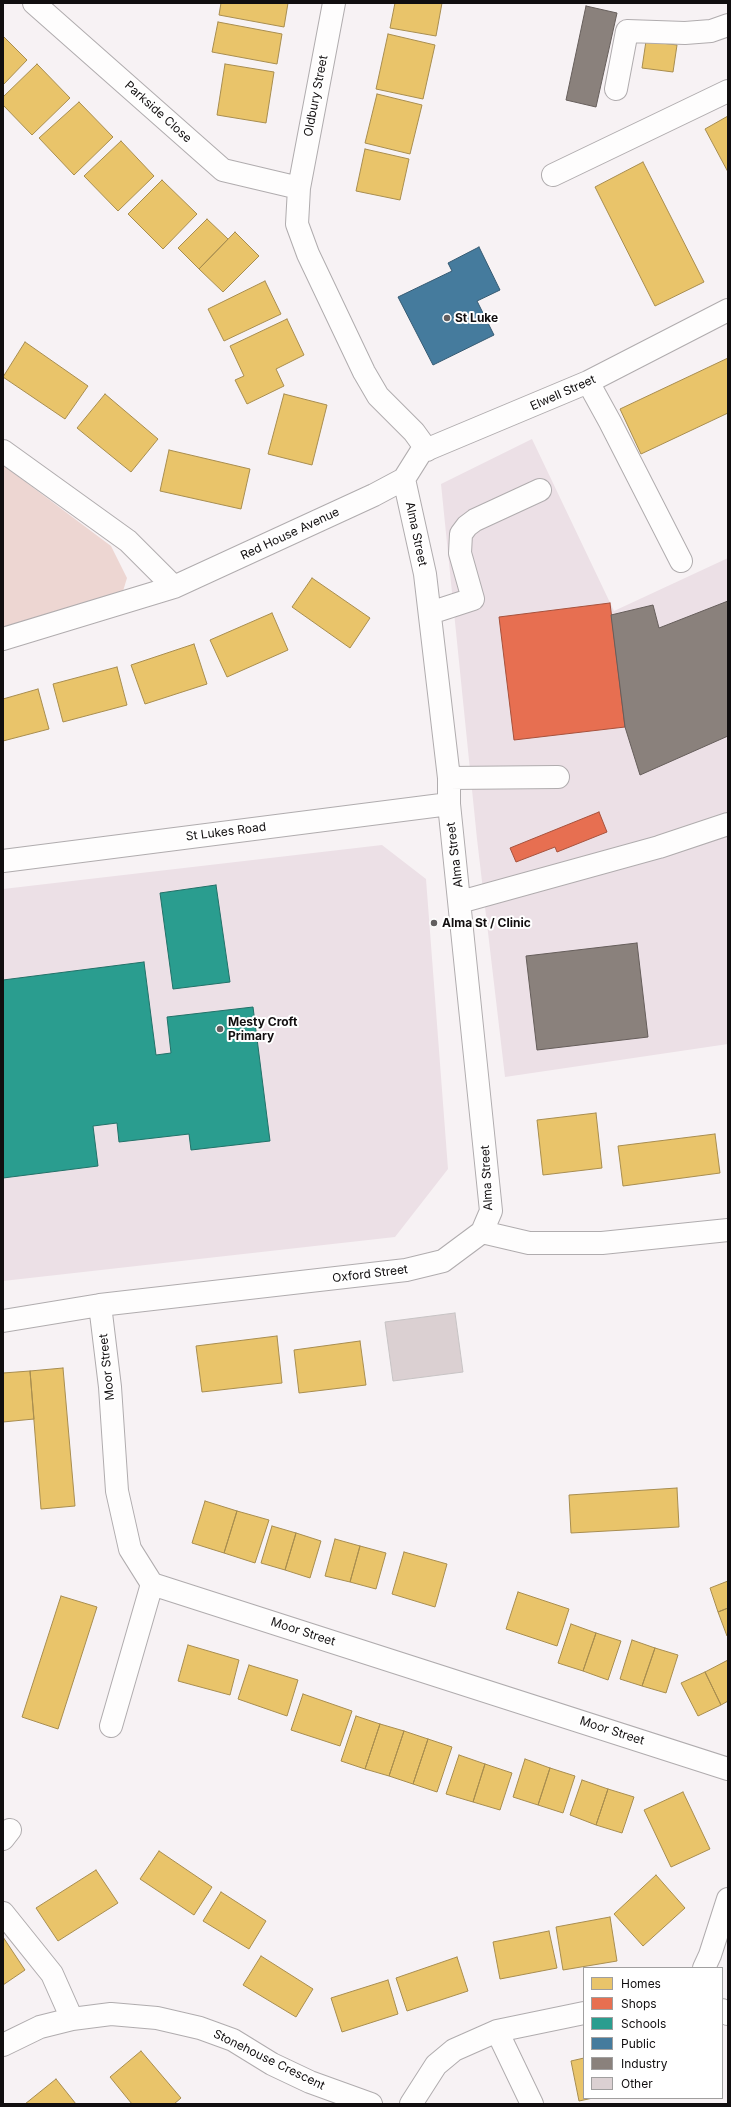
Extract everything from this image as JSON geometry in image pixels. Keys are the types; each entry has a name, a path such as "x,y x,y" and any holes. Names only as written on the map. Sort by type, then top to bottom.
{"street":[{"name":"Parkside Close","path":"34,3 223,170 299,188"},
{"name":"Oldbury Street","path":"299,188 334,3"},
{"path":"616,89 627,30 685,33 711,30 728,25"},
{"path":"553,175 728,91"},
{"path":"299,188 297,224 308,254 364,372 378,396 414,432 427,450"},
{"name":"Elwell Street","path":"404,479 421,452 588,382 728,310"},
{"path":"588,382 682,561"},
{"path":"3,451 128,541 174,587"},
{"name":"Red House Avenue","path":"3,639 174,587 374,495 404,479"},
{"name":"Alma Street","path":"404,479 425,574 449,778 449,804 491,1211 482,1232"},
{"path":"430,613 473,599 460,548 461,534 467,526 475,520 540,490"},
{"path":"449,778 558,777"},
{"name":"St Lukes Road","path":"3,861 449,804"},
{"path":"460,902 659,847 728,824"},
{"path":"482,1232 529,1243 602,1243 728,1230"},
{"name":"Oxford Street","path":"3,1321 100,1305 406,1270 443,1260 482,1232"},
{"name":"Moor Street","path":"100,1305 110,1387 116,1491 130,1548 152,1584 728,1769"},
{"path":"111,1726 152,1584"},
{"path":"704,1967 710,1955 728,1899"},
{"path":"3,1913 52,1974 72,2019"},
{"path":"411,2104 436,2065 454,2050 497,2031 583,2013"},
{"name":"Stonehouse Crescent","path":"3,2045 40,2027 72,2019 111,2014 156,2018 200,2028 233,2040 272,2064 310,2082 371,2104"},
{"path":"497,2031 532,2104"}],"shaded area":[{"path":"532,439 614,611 728,558 728,1044 505,1077 477,839 441,484"},
{"path":"3,465 111,546 127,578 123,591 114,600 3,632"},
{"name":"Mesty Croft Primary","path":"382,845 426,879 448,1169 395,1237 3,1281 3,889"}],"building: Homes":[{"path":"221,3 288,3 284,27 219,15"},
{"path":"395,3 442,3 436,36 390,28"},
{"path":"218,22 282,34 277,64 212,52"},
{"path":"388,34 435,45 423,99 376,89"},
{"path":"3,36 27,60 3,85"},
{"path":"646,41 677,45 673,72 642,68"},
{"path":"37,64 70,98 32,135 3,105 3,97"},
{"path":"225,64 274,72 266,123 217,115"},
{"path":"377,94 422,105 410,154 365,143"},
{"path":"79,102 113,137 74,175 39,138"},
{"path":"728,116 728,172 705,129"},
{"path":"121,141 154,176 118,211 84,176"},
{"path":"365,149 409,159 400,200 356,191"},
{"path":"643,162 704,282 655,306 595,187"},
{"path":"162,180 197,214 163,249 128,214"},
{"path":"207,219 228,239 199,269 178,248"},
{"path":"235,232 259,256 223,292 199,269"},
{"path":"265,281 281,314 224,341 208,309"},
{"path":"287,319 304,355 276,369 284,386 247,404 235,380 244,376 230,346"},
{"path":"25,342 88,386 65,419 3,377"},
{"path":"728,358 728,413 641,454 620,409"},
{"path":"105,394 158,439 131,472 77,428"},
{"path":"284,394 327,405 312,465 268,454"},
{"path":"169,450 250,469 241,509 160,491"},
{"path":"312,578 370,618 350,648 292,607"},
{"path":"272,613 288,650 227,677 210,640"},
{"path":"194,644 207,684 145,704 131,665"},
{"path":"117,667 127,705 63,722 53,684"},
{"path":"38,689 49,729 3,741 3,699"},
{"path":"596,1113 602,1168 543,1175 537,1120"},
{"path":"715,1134 720,1173 623,1186 618,1146"},
{"path":"277,1336 282,1383 202,1392 196,1346"},
{"path":"360,1341 366,1385 299,1393 294,1350"},
{"path":"63,1368 75,1506 41,1509 30,1371"},
{"path":"30,1371 34,1419 3,1422 3,1373"},
{"path":"677,1488 679,1527 571,1533 569,1495"},
{"path":"205,1501 237,1511 224,1553 192,1543"},
{"path":"237,1511 269,1520 255,1563 224,1553"},
{"path":"272,1526 296,1533 285,1570 261,1563"},
{"path":"296,1533 321,1541 310,1578 285,1570"},
{"path":"335,1539 360,1546 350,1582 325,1576"},
{"path":"360,1546 386,1553 376,1589 350,1582"},
{"path":"404,1552 447,1564 435,1607 392,1594"},
{"path":"728,1581 728,1608 718,1612 710,1588"},
{"path":"518,1592 569,1609 557,1646 506,1629"},
{"path":"61,1596 97,1607 58,1729 22,1717"},
{"path":"728,1608 728,1636 727,1636 718,1612"},
{"path":"571,1624 596,1633 583,1671 558,1663"},
{"path":"596,1633 621,1641 608,1680 583,1671"},
{"path":"632,1640 655,1648 642,1686 620,1679"},
{"path":"188,1645 239,1660 230,1695 178,1681"},
{"path":"655,1648 678,1655 666,1693 642,1686"},
{"path":"728,1660 728,1701 721,1705 705,1672"},
{"path":"249,1665 298,1680 287,1716 238,1699"},
{"path":"705,1672 721,1705 698,1716 681,1683"},
{"path":"303,1694 352,1711 340,1746 291,1730"},
{"path":"356,1716 380,1724 365,1769 341,1761"},
{"path":"380,1724 404,1731 389,1776 365,1769"},
{"path":"404,1731 428,1739 413,1784 389,1776"},
{"path":"428,1739 452,1747 437,1792 413,1784"},
{"path":"459,1755 485,1764 473,1802 446,1794"},
{"path":"525,1759 550,1768 538,1805 513,1797"},
{"path":"485,1764 512,1773 500,1810 473,1802"},
{"path":"550,1768 575,1776 563,1813 538,1805"},
{"path":"582,1780 608,1789 596,1825 570,1815"},
{"path":"608,1789 634,1797 622,1833 596,1825"},
{"path":"683,1792 710,1849 671,1867 644,1810"},
{"path":"159,1851 212,1887 194,1915 140,1879"},
{"path":"96,1870 118,1903 58,1941 36,1908"},
{"path":"656,1875 685,1908 643,1946 614,1914"},
{"path":"221,1892 266,1921 249,1949 203,1921"},
{"path":"610,1917 617,1961 563,1970 556,1927"},
{"path":"549,1931 557,1968 500,1979 493,1942"},
{"path":"3,1937 25,1970 3,1985"},
{"path":"261,1956 313,1989 296,2017 243,1985"},
{"path":"457,1957 468,1991 407,2011 396,1978"},
{"path":"388,1980 398,2014 342,2032 331,1998"},
{"path":"141,2051 181,2098 174,2104 132,2104 110,2077"},
{"path":"583,2058 583,2099 588,2099 579,2101 571,2061"},
{"path":"56,2079 76,2104 25,2104"}],"building: Shops":[{"path":"610,603 625,727 514,740 499,617"},
{"path":"599,812 607,832 557,852 555,847 516,862 510,848"}],"building: Schools":[{"path":"216,885 230,982 173,989 160,893"},
{"path":"144,962 156,1055 171,1053 167,1017 253,1007 270,1141 191,1150 189,1134 119,1142 117,1123 93,1126 98,1166 3,1178 3,980"}],"building: Public":[{"name":"St Luke","path":"479,247 500,290 477,301 494,335 433,365 398,297 452,271 448,263"}],"building: Industry":[{"path":"586,6 617,13 596,107 566,100"},
{"path":"728,601 728,736 640,775 625,727 611,615 653,605 659,628"},
{"path":"637,943 648,1037 537,1050 526,956"}],"building: Other":[{"path":"455,1313 463,1372 393,1381 385,1322"}],"place":[{"name":"St Luke","path":"447,318"},
{"name":"Alma St / Clinic","path":"434,923"},
{"name":"Mesty Croft Primary","path":"220,1029"}]}
